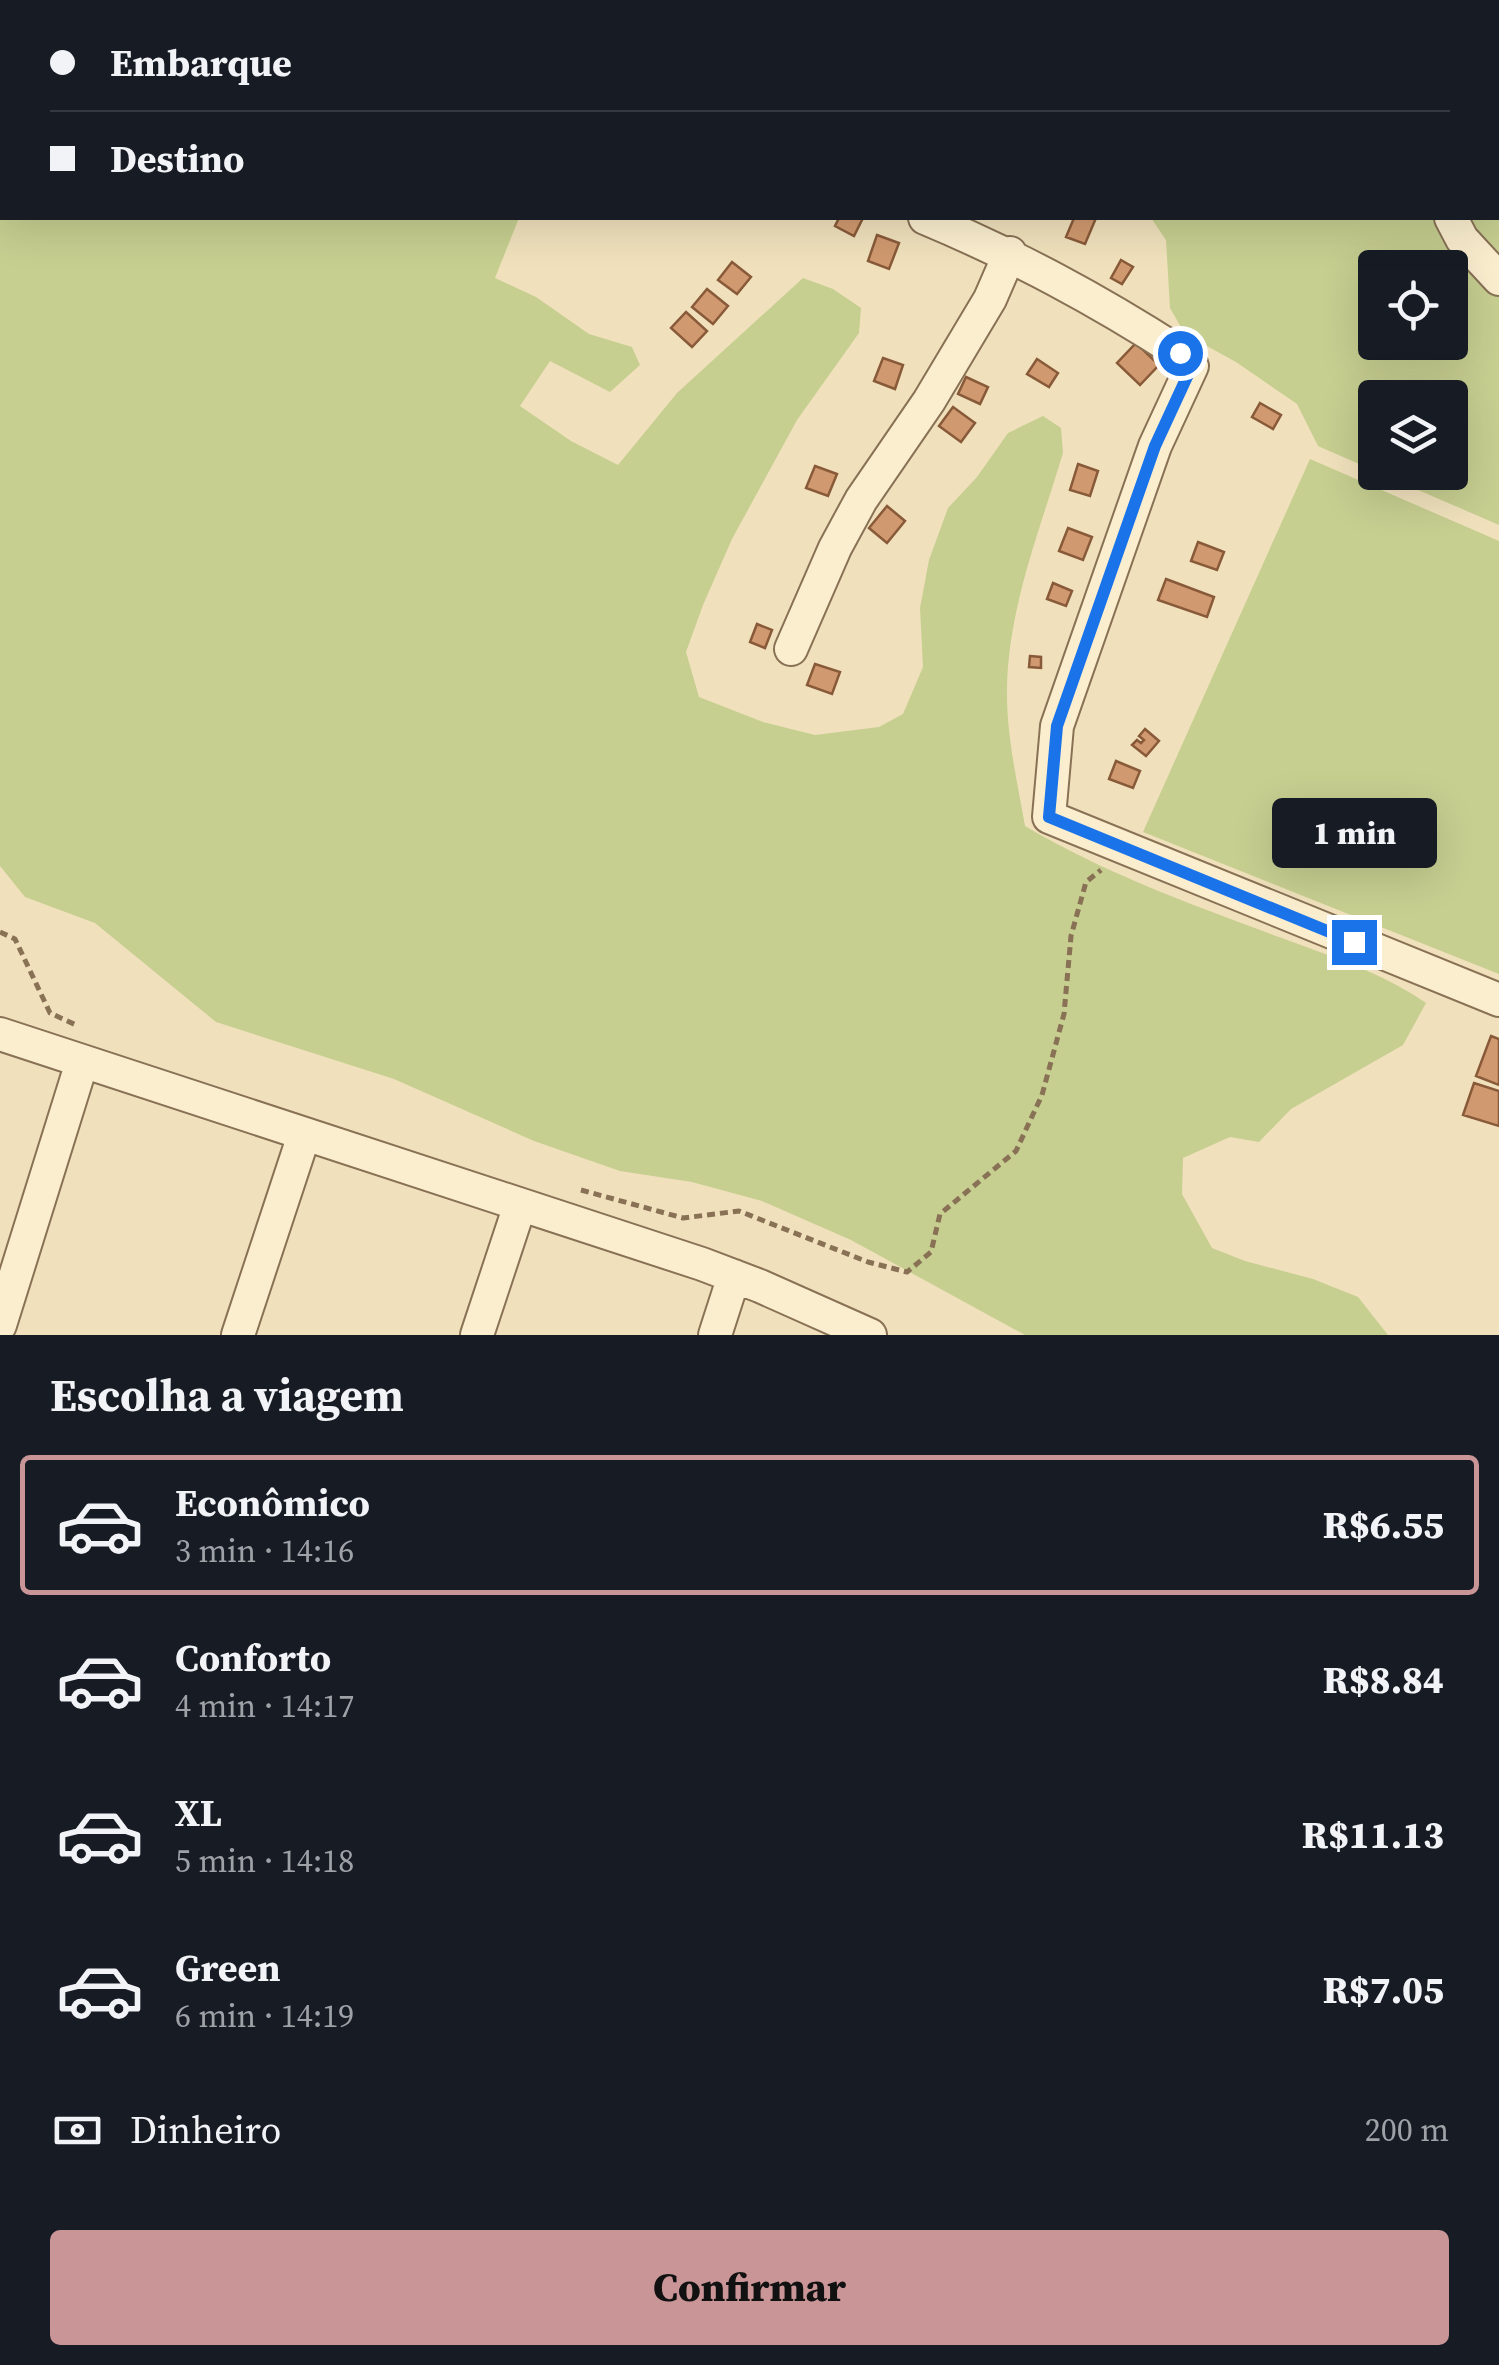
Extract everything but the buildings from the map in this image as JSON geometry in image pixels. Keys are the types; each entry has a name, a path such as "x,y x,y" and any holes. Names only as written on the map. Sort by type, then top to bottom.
{"street":[{"path":"930,220 1010,253 1094,298 1180,353 1192,366 1155,446 1057,726 1049,817 1499,1000"},
{"path":"1452,220 1462,239 1499,278"},
{"path":"791,649 835,548 861,500 929,402 990,299 1010,253"},
{"path":"0,1034 734,1276 870,1335"},
{"path":"0,1325 82,1062"},
{"path":"238,1335 304,1135"},
{"path":"476,1335 520,1205"},
{"path":"715,1335 734,1276"}],"path":[{"path":"564,1186 683,1218 738,1211 868,1262 907,1272 931,1252 940,1214 1016,1151 1042,1095 1064,1014 1071,936 1086,882 1127,850"},
{"path":"0,932 15,939 50,1013 85,1029"}],"green space":[{"path":"0,220 518,220 495,278 536,297 589,334 632,347 640,365 610,392 550,361 520,406 571,441 618,465 677,393 803,278 833,289 861,308 859,333 797,420 732,539 686,652 699,697 763,722 815,735 879,727 903,714 923,667 920,608 929,560 948,508 977,477 1008,433 1043,416 1061,428 1063,453 1027,568 1009,657 1008,722 1025,826 1117,873 1355,965 1426,1003 1403,1045 1291,1109 1259,1142 1230,1137 1183,1158 1182,1194 1212,1248 1358,1297 1388,1335 1025,1335 851,1240 762,1201 692,1182 620,1171 534,1141 394,1079 216,1022 95,923 25,897 0,866"},
{"path":"1152,220 1499,220 1499,525 1418,490 1468,490 1468,380 1358,380 1358,464 1318,446 1297,404 1236,362 1185,334 1170,308 1166,240"},
{"path":"1310,459 1358,480 1358,490 1381,490 1499,541 1499,974 1143,832"}],"route":[{"path":"1180,353 1192,366 1155,446 1057,726 1049,817 1354,942"}]}
